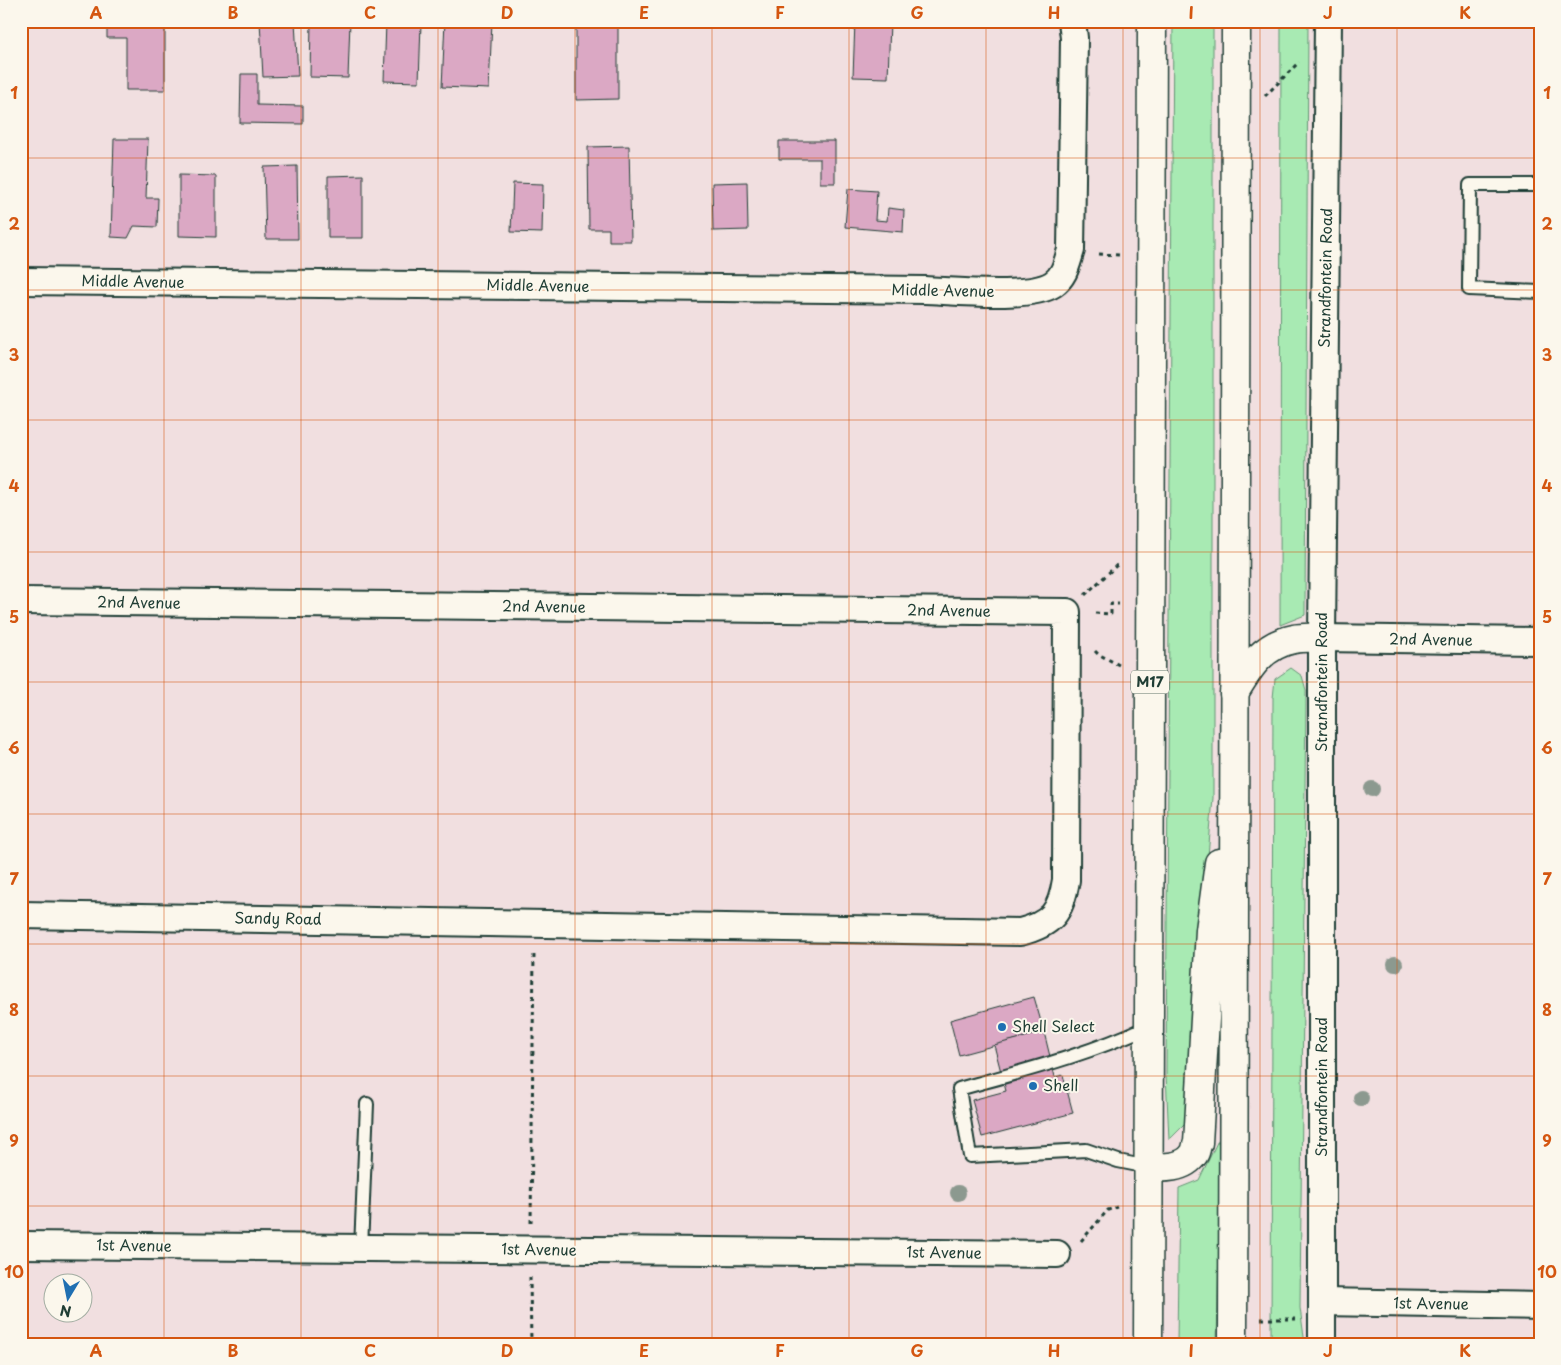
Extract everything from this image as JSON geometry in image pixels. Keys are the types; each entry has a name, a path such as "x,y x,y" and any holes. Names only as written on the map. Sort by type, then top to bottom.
{"main road":[{"name":"M17","path":"1148,1344 1152,21"},
{"path":"1232,1344 1236,21"},
{"path":"1234,693 1250,666 1272,647 1294,639 1322,638"},
{"path":"1148,1167 1167,1168 1184,1162 1194,1154 1198,1143 1210,930 1234,745"}],"street":[{"name":"Middle Avenue","path":"21,281 1015,292 1036,290 1053,284 1065,271 1071,250 1074,38 1072,21"},
{"name":"Strandfontein Road","path":"1322,1344 1313,1310 1328,21"},
{"name":"2nd Avenue","path":"21,601 1067,612"},
{"name":"Sandy Road","path":"21,915 1020,932 1034,928 1056,913 1063,899 1066,880 1067,612"},
{"name":"2nd Avenue","path":"1322,638 1540,641"},
{"name":"1st Avenue","path":"21,1245 1057,1254"},
{"name":"1st Avenue","path":"1313,1310 1540,1306"}],"lane":[{"path":"1540,185 1470,185 1470,289 1540,292"},
{"path":"1148,1167 1118,1161 1086,1150 970,1156 958,1089 1073,1056 1118,1041 1149,1026"},
{"path":"361,1248 367,1104"}],"path":[{"path":"1265,96 1306,56 1327,53"},
{"path":"1067,612 1119,563"},
{"path":"530,1344 534,924"},
{"path":"1057,1254 1077,1245 1108,1210 1117,1207"},
{"path":"1261,1319 1313,1310"}],"green space":[{"path":"1173,21 1213,21 1213,798 1185,1124 1169,1140 1166,1074"},
{"path":"1281,21 1308,21 1305,615 1280,625"},
{"path":"1291,668 1302,676 1306,690 1300,1308 1305,1344 1271,1344 1273,698 1275,679"},
{"path":"1221,1134 1217,1344 1177,1344 1179,1188 1199,1180"}],"building":[{"path":"107,21 165,21 165,90 126,90 126,38 107,38"},
{"path":"260,21 295,21 298,76 263,77"},
{"path":"311,21 350,21 348,78 310,77"},
{"path":"445,21 492,21 489,89 442,87"},
{"path":"576,21 618,21 618,99 576,100"},
{"path":"855,21 890,21 888,78 853,77"},
{"path":"386,22 421,23 419,82 384,81"},
{"path":"241,74 257,74 257,105 303,106 303,124 240,123"},
{"path":"114,139 148,139 146,198 158,198 157,227 134,226 128,238 111,237"},
{"path":"779,141 835,141 835,183 820,183 820,159 779,159"},
{"path":"629,146 631,241 609,241 609,229 589,229 588,147"},
{"path":"297,166 298,239 266,239 264,167"},
{"path":"179,175 216,176 216,237 179,236"},
{"path":"363,175 363,238 328,238 328,176"},
{"path":"747,182 748,230 713,231 712,183"},
{"path":"513,183 543,184 542,233 511,232"},
{"path":"848,189 877,191 875,220 887,221 888,208 904,210 903,232 845,227"},
{"path":"1034,997 1044,1032 959,1055 950,1020"},
{"path":"1044,1032 1055,1077 1063,1075 1073,1113 982,1137 972,1100 1006,1091 994,1045"}],"place":[{"name":"Shell Select","path":"1002,1027"},
{"name":"Shell","path":"1033,1086"}]}
